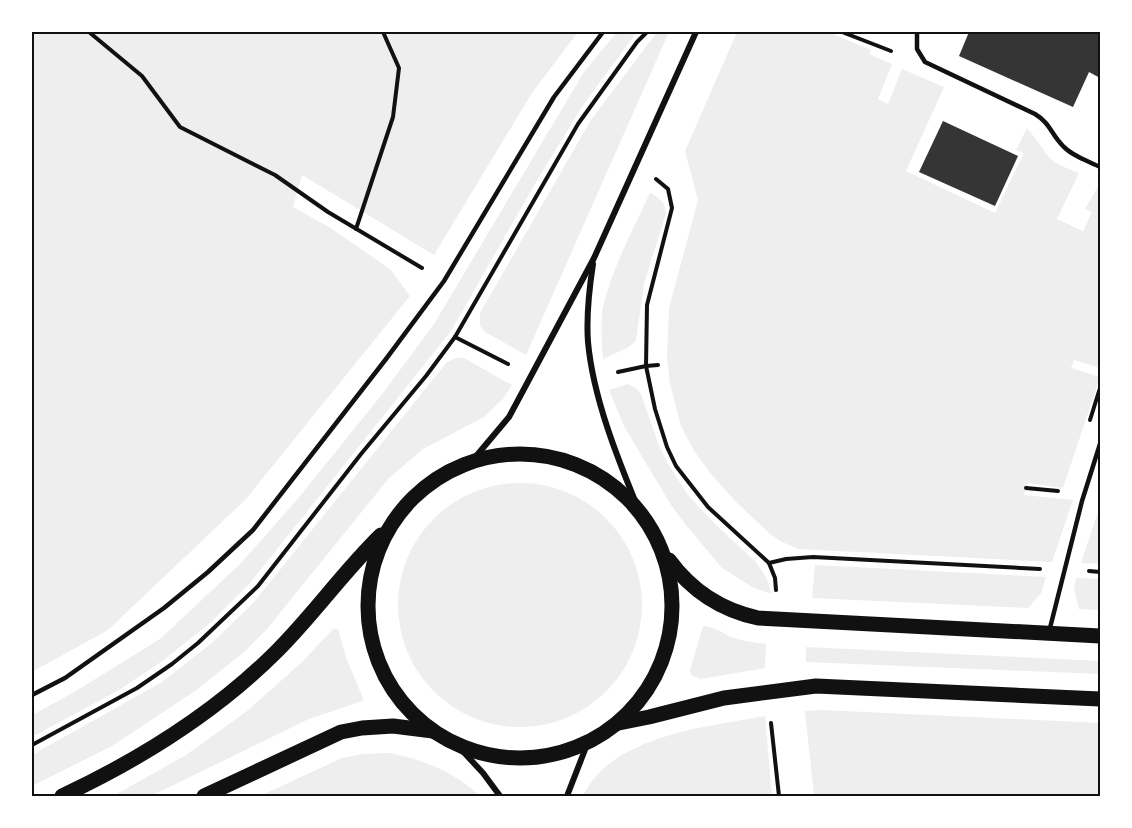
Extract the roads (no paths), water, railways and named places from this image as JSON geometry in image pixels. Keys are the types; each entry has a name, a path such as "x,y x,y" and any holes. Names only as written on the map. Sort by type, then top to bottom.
{"main road":[{"path":"532,454 572,462 608,481 638,508 652,530 670,573 673,614 665,655 647,692 619,723 588,742 556,753 523,758 478,753 457,745 433,731 413,715 396,696 383,674 372,642 368,600 371,574 378,550 390,527 408,502 431,482 472,461 491,456 532,454"},
{"path":"62,796 133,759 194,721 223,699 279,649 356,559 390,527"},
{"path":"663,553 676,570 705,597 740,614 774,620 1101,636"},
{"path":"619,723 724,698 816,686 1101,699"},
{"path":"204,796 341,732 393,726 433,731"}],"street":[{"path":"472,461 509,417 594,258 696,32"},
{"path":"594,258 588,310 588,342 593,378 625,477 638,508"},
{"path":"567,796 588,742"},
{"path":"457,745 483,773 500,796"}],"lane":[{"path":"32,695 64,678 164,608 208,572 253,530 386,360 444,281 554,98 603,32"},
{"path":"917,32 917,49 925,62 1046,120 1063,146 1080,158 1101,167"},
{"path":"1049,634 1082,501 1101,444"}]}
